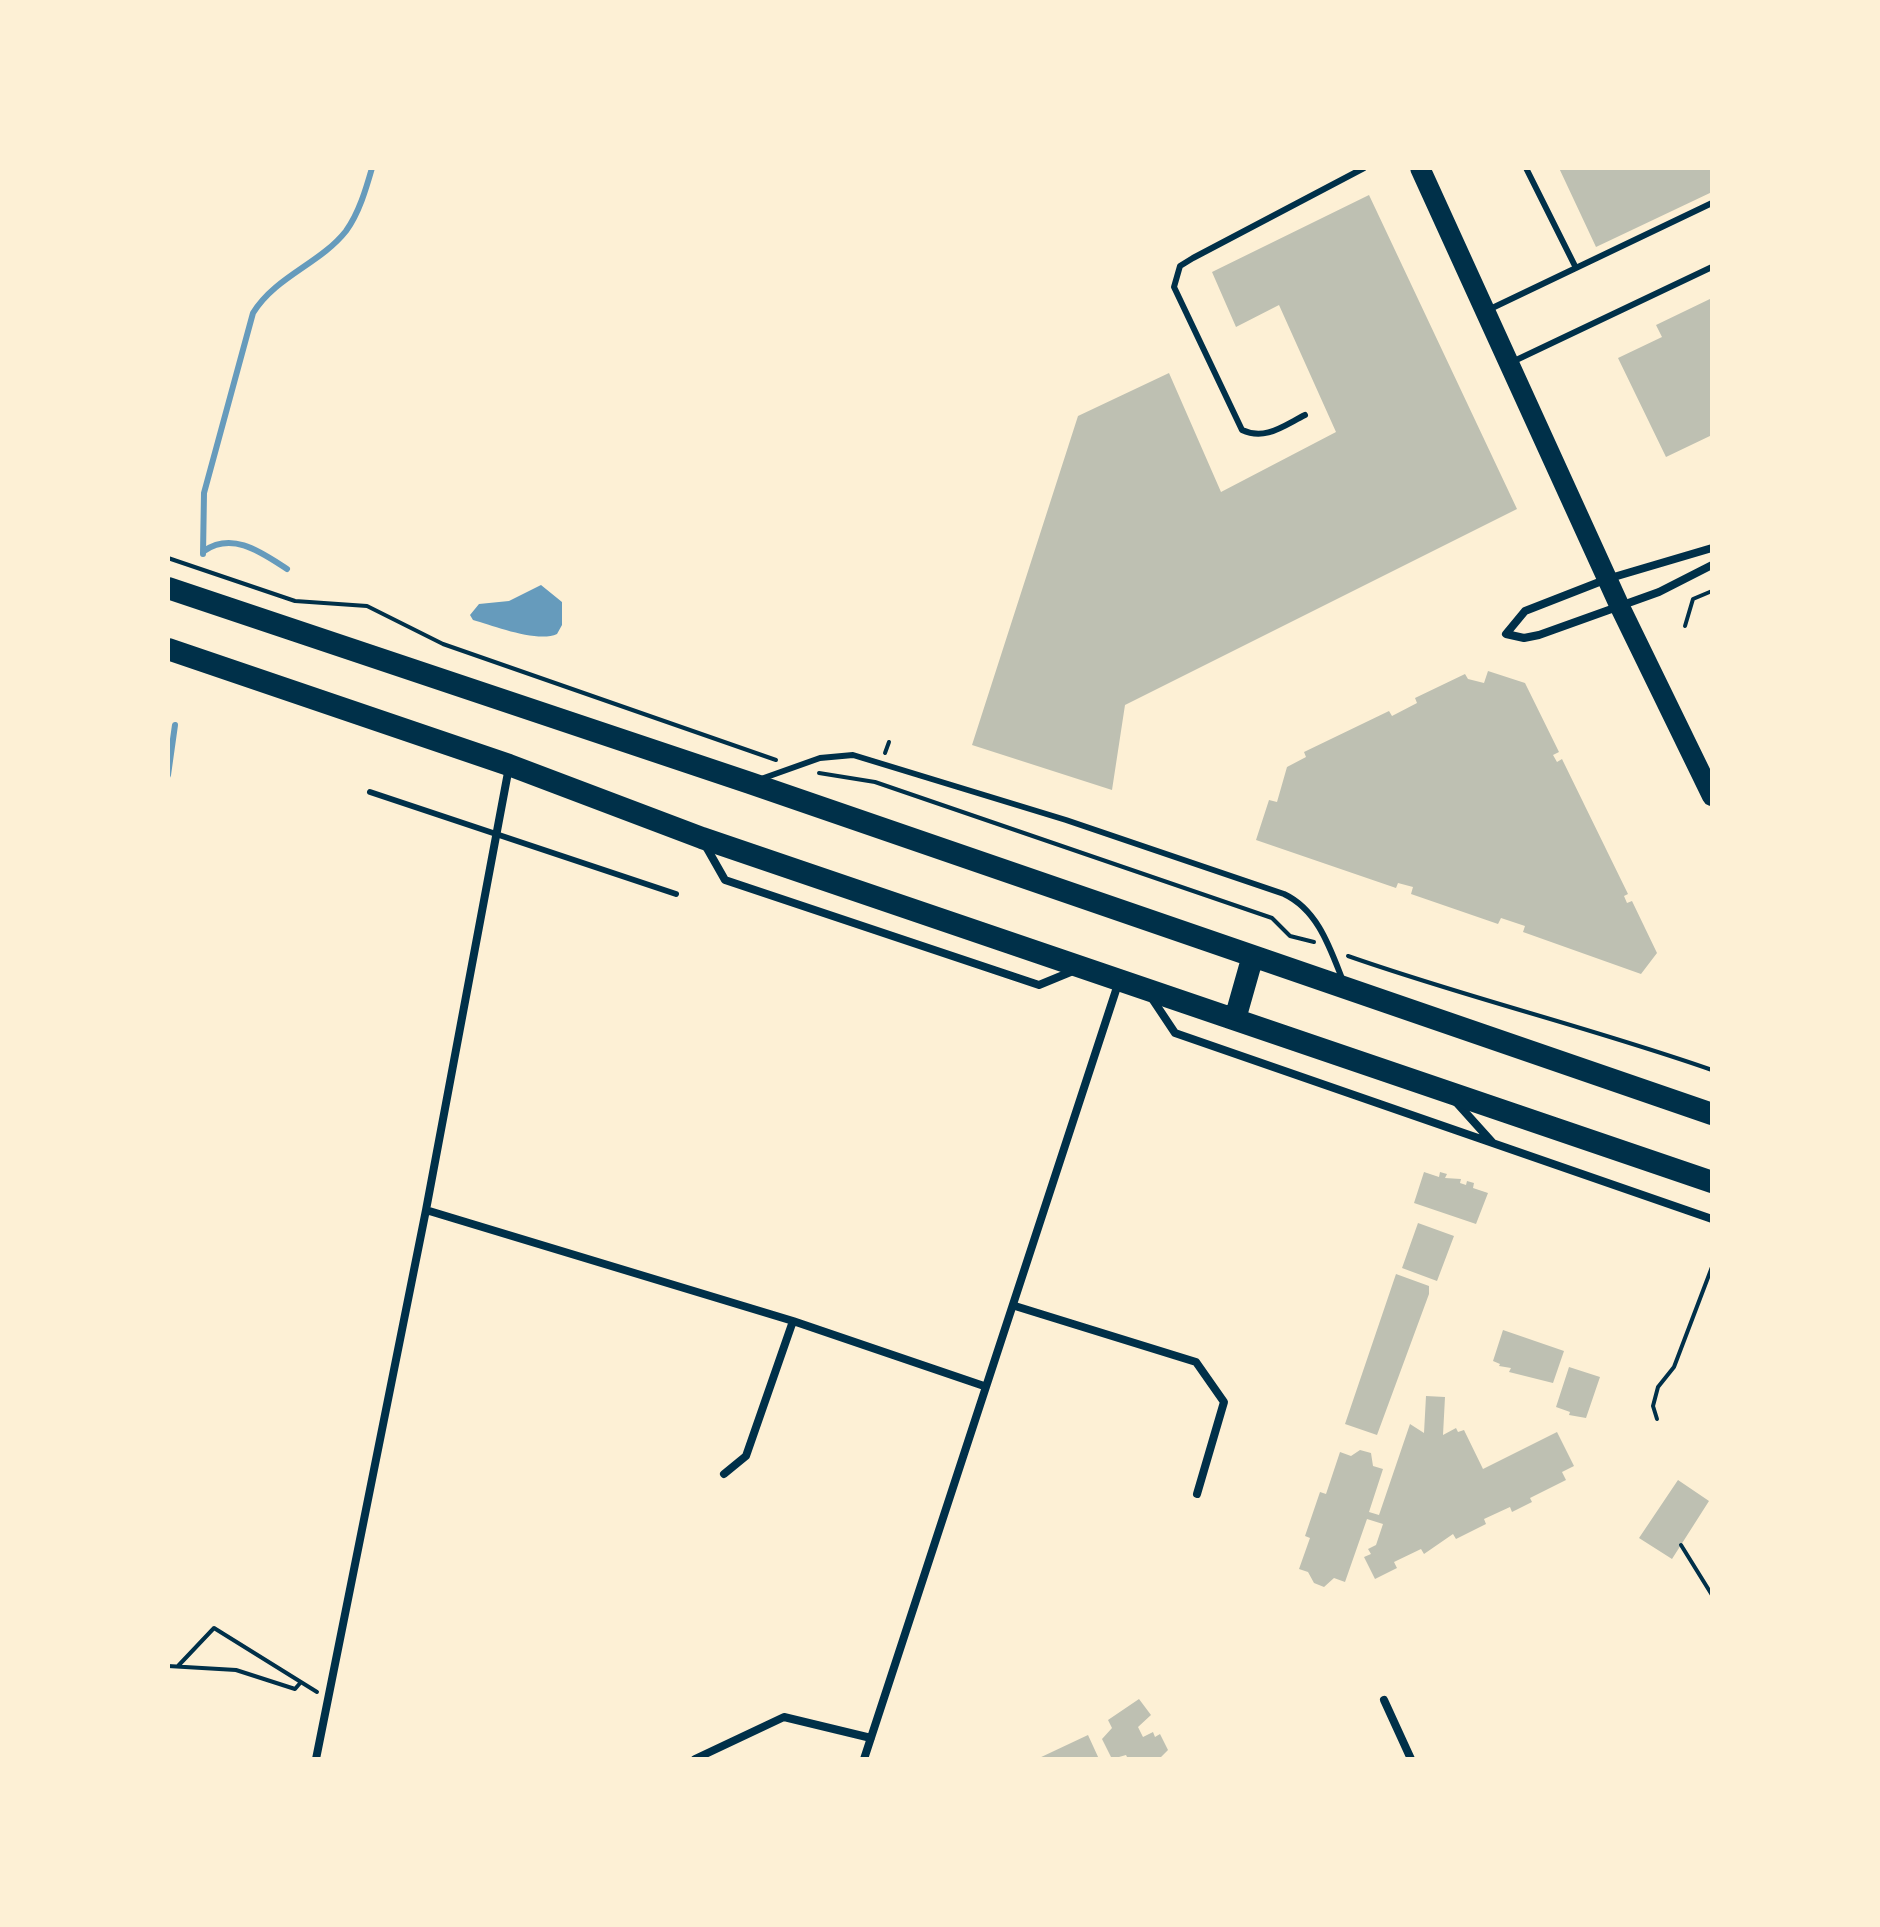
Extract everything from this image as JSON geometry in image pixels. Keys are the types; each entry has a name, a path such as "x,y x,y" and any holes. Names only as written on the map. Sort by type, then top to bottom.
{"highway":[{"path":"168,588 750,783 1252,959 1712,1114"},
{"path":"168,649 509,765 702,838 1712,1182"},
{"path":"1235,1019 1252,959"}],"main road":[{"path":"1420,168 1620,607 1712,796"}],"street":[{"path":"1712,548 1607,579 1525,611 1506,634 1524,638 1539,635 1659,592 1712,565"},
{"path":"316,1759 426,1210 509,765"},
{"path":"702,838 725,880 1039,985 1081,967"},
{"path":"864,1759 984,1386 1015,1306 1120,980"},
{"path":"1145,989 1175,1033 1712,1219"},
{"path":"1447,1091 1492,1143"},
{"path":"426,1210 793,1321 984,1386"},
{"path":"1015,1306 1196,1362 1224,1402 1197,1494"},
{"path":"724,1474 746,1456 793,1321"},
{"path":"1384,1700 1411,1759"},
{"path":"695,1759 784,1717 871,1738"}],"lane":[{"path":"1305,415 1269,434 1255,436 1242,430 1174,287 1175,274 1193,258 1364,168"},
{"path":"1526,168 1576,268"},
{"path":"1485,312 1712,203"},
{"path":"1509,363 1712,267"},
{"path":"750,783 820,758 853,755 945,782 1284,894 1305,908 1320,927 1347,991"},
{"path":"370,792 676,894"}],"path":[{"path":"168,558 295,601 367,606 443,644 779,761"},
{"path":"1685,626 1693,599 1712,591"},
{"path":"885,754 889,742"},
{"path":"815,773 875,782 1272,918 1290,936 1313,942"},
{"path":"1344,955 1457,994 1583,1027 1712,1070"},
{"path":"1657,1419 1653,1406 1658,1387 1674,1367 1712,1267"},
{"path":"1681,1545 1712,1595"},
{"path":"178,1666 214,1628 328,1698"},
{"path":"168,1666 236,1670 295,1689 301,1682"}],"water":[{"path":"541,585 562,602 562,625 557,634 539,636 516,633 473,620 470,615 479,604 509,601"}],"building":[{"path":"1559,168 1712,168 1712,192 1596,247"},
{"path":"1369,195 1517,509 1125,705 1112,790 972,745 1078,416 1169,373 1221,492 1336,432 1279,305 1236,327 1212,272"},
{"path":"1712,298 1712,435 1666,457 1618,358 1662,337 1656,325"},
{"path":"1488,671 1525,683 1559,752 1553,755 1557,762 1562,759 1628,894 1624,896 1627,903 1632,901 1657,953 1641,974 1523,932 1525,926 1501,918 1498,924 1411,894 1413,887 1398,883 1396,888 1256,840 1269,800 1277,802 1287,767 1306,757 1304,752 1389,711 1392,716 1417,703 1415,698 1465,674 1468,679 1484,683"},
{"path":"1424,1172 1439,1177 1440,1172 1447,1174 1445,1178 1461,1179 1460,1183 1466,1185 1467,1181 1474,1183 1473,1188 1488,1193 1476,1224 1414,1203"},
{"path":"1418,1223 1454,1236 1437,1281 1402,1268"},
{"path":"1396,1274 1429,1286 1429,1294 1377,1435 1345,1424"},
{"path":"1503,1330 1564,1351 1553,1383 1509,1372 1511,1368 1499,1366 1493,1361"},
{"path":"1569,1367 1600,1377 1586,1418 1569,1415 1570,1412 1556,1407"},
{"path":"1426,1396 1445,1397 1443,1435 1456,1428 1458,1432 1464,1430 1483,1469 1557,1432 1574,1466 1562,1472 1566,1480 1530,1498 1532,1502 1512,1512 1510,1507 1484,1519 1486,1524 1456,1539 1453,1534 1424,1554 1421,1549 1394,1562 1397,1568 1375,1579 1364,1557 1371,1554 1368,1549 1376,1545 1383,1524 1367,1519 1345,1582 1334,1578 1324,1587 1314,1583 1308,1572 1299,1569 1310,1538 1305,1536 1320,1492 1326,1494 1340,1452 1351,1456 1360,1450 1371,1453 1373,1466 1383,1469 1369,1512 1379,1515 1410,1424 1424,1433"},
{"path":"1678,1480 1709,1501 1672,1559 1639,1538"},
{"path":"1139,1699 1151,1715 1138,1727 1143,1737 1153,1732 1155,1737 1160,1734 1168,1750 1159,1759 1128,1759 1126,1755 1112,1759 1102,1739 1112,1728 1108,1720"},
{"path":"1088,1735 1099,1759 1037,1759"}],"waterway":[{"path":"203,554 204,493 253,313 274,289 324,253 346,231 358,209 372,168"},
{"path":"204,551 226,543 247,546 287,569"},
{"path":"168,775 175,725"}]}
